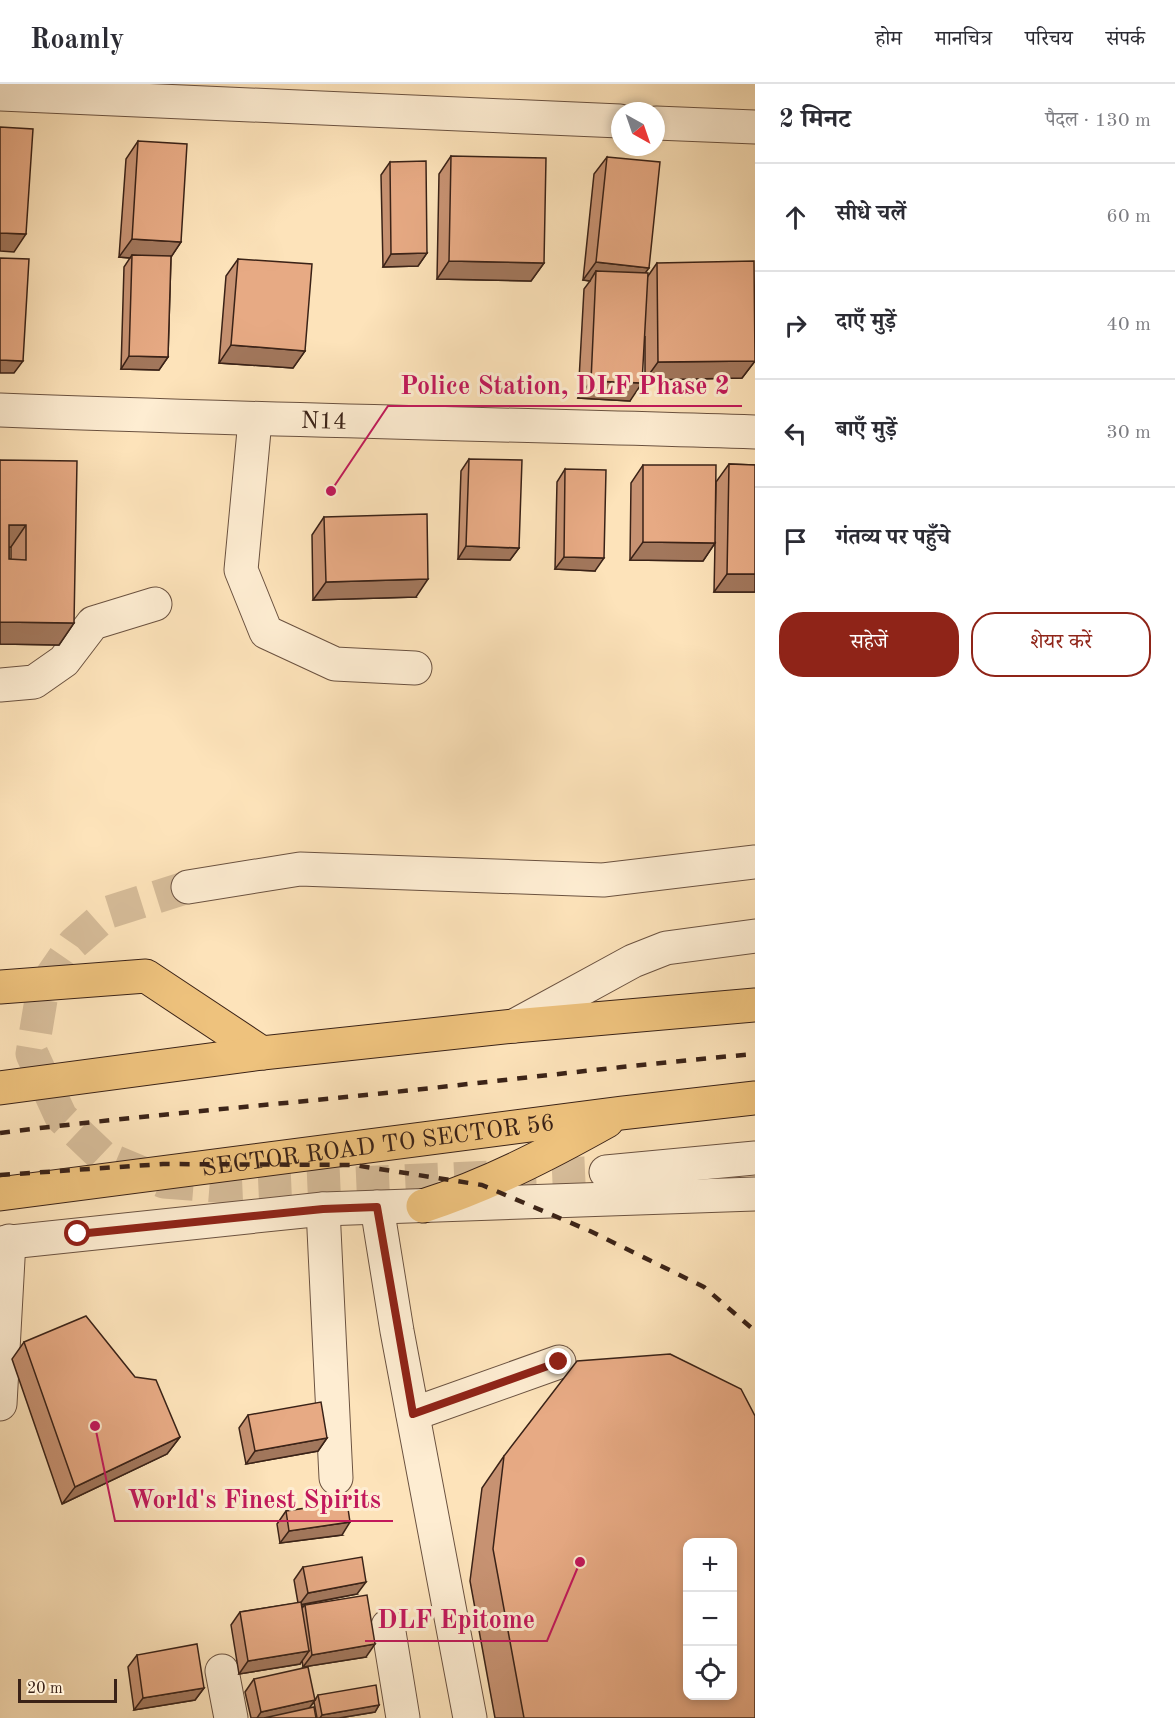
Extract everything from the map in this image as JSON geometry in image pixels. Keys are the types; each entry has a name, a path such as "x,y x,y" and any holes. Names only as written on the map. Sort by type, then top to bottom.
{"main road":[{"path":"0,987 146,976 262,1053"},
{"path":"2,1086 262,1053 514,1026 755,1005"},
{"name":"SECTOR ROAD TO SECTOR 56","path":"0,1194 622,1113 755,1098"},
{"path":"423,1206 460,1194 523,1166 622,1113"}],"street":[{"path":"0,94 611,121"},
{"path":"665,123 755,127"},
{"name":"N14","path":"0,410 255,420 379,420 755,432"},
{"path":"255,420 241,570 266,632 335,664 415,668"},
{"path":"0,685 34,682 64,661 93,623 155,604"},
{"path":"188,886 300,869 603,880 755,862"},
{"path":"514,1026 633,961 666,948 755,936"},
{"path":"606,1172 755,1158"},
{"path":"0,1404 4,1242 323,1209 755,1194"},
{"path":"377,1207 470,1718"},
{"path":"323,1209 336,1478"},
{"path":"413,1414 559,1362"},
{"path":"388,1626 403,1718"},
{"path":"222,1671 231,1718"}],"building":[{"path":"0,127 33,129 26,234 0,233"},
{"path":"138,141 187,144 181,242 132,239"},
{"path":"451,156 546,158 544,263 449,261"},
{"path":"607,157 660,162 649,268 596,262"},
{"path":"426,161 427,253 391,254 390,162"},
{"path":"132,255 171,256 168,357 129,356"},
{"path":"0,258 29,259 23,361 0,360"},
{"path":"238,259 312,264 305,351 231,345"},
{"path":"754,261 755,361 658,362 657,263"},
{"path":"596,271 648,273 642,383 591,381"},
{"path":"469,459 522,460 519,548 466,546"},
{"path":"0,460 77,461 74,623 0,622","holes":["9,525 26,525 26,560 9,559"]},
{"path":"729,464 755,465 755,574 727,574"},
{"path":"643,465 716,465 715,543 643,542"},
{"path":"565,469 606,470 604,558 564,557"},
{"path":"427,514 428,579 326,582 324,517"},
{"path":"86,1316 135,1377 156,1380 180,1437 75,1487 24,1342"},
{"path":"670,1354 741,1389 755,1416 755,1718 524,1718 493,1549 504,1456 577,1361"},
{"path":"321,1402 327,1438 255,1451 248,1415"},
{"path":"347,1502 350,1522 289,1531 286,1511"},
{"path":"362,1557 366,1582 308,1593 303,1567"},
{"path":"367,1595 375,1644 312,1655 305,1605"},
{"path":"301,1602 309,1651 248,1661 240,1612"},
{"path":"197,1644 204,1688 143,1698 137,1655"},
{"path":"308,1667 315,1700 261,1712 254,1679"},
{"path":"376,1685 379,1705 322,1715 318,1695"},
{"path":"314,1707 316,1718 264,1718"}],"tunnel":[{"path":"188,887 109,912 74,943 43,988 32,1054 61,1117 102,1156 164,1182 239,1188 606,1172"}],"railway":[{"path":"0,1133 755,1054"},
{"path":"0,1175 163,1164 354,1165 482,1185 590,1231 704,1287 755,1331"}],"place":[{"name":"Police Station, DLF Phase 2","path":"331,491"},
{"name":"World's Finest Spirits","path":"95,1426"},
{"name":"DLF Epitome","path":"580,1562"}],"route":[{"path":"78,1234 323,1209 377,1207 413,1414 559,1362"}]}
